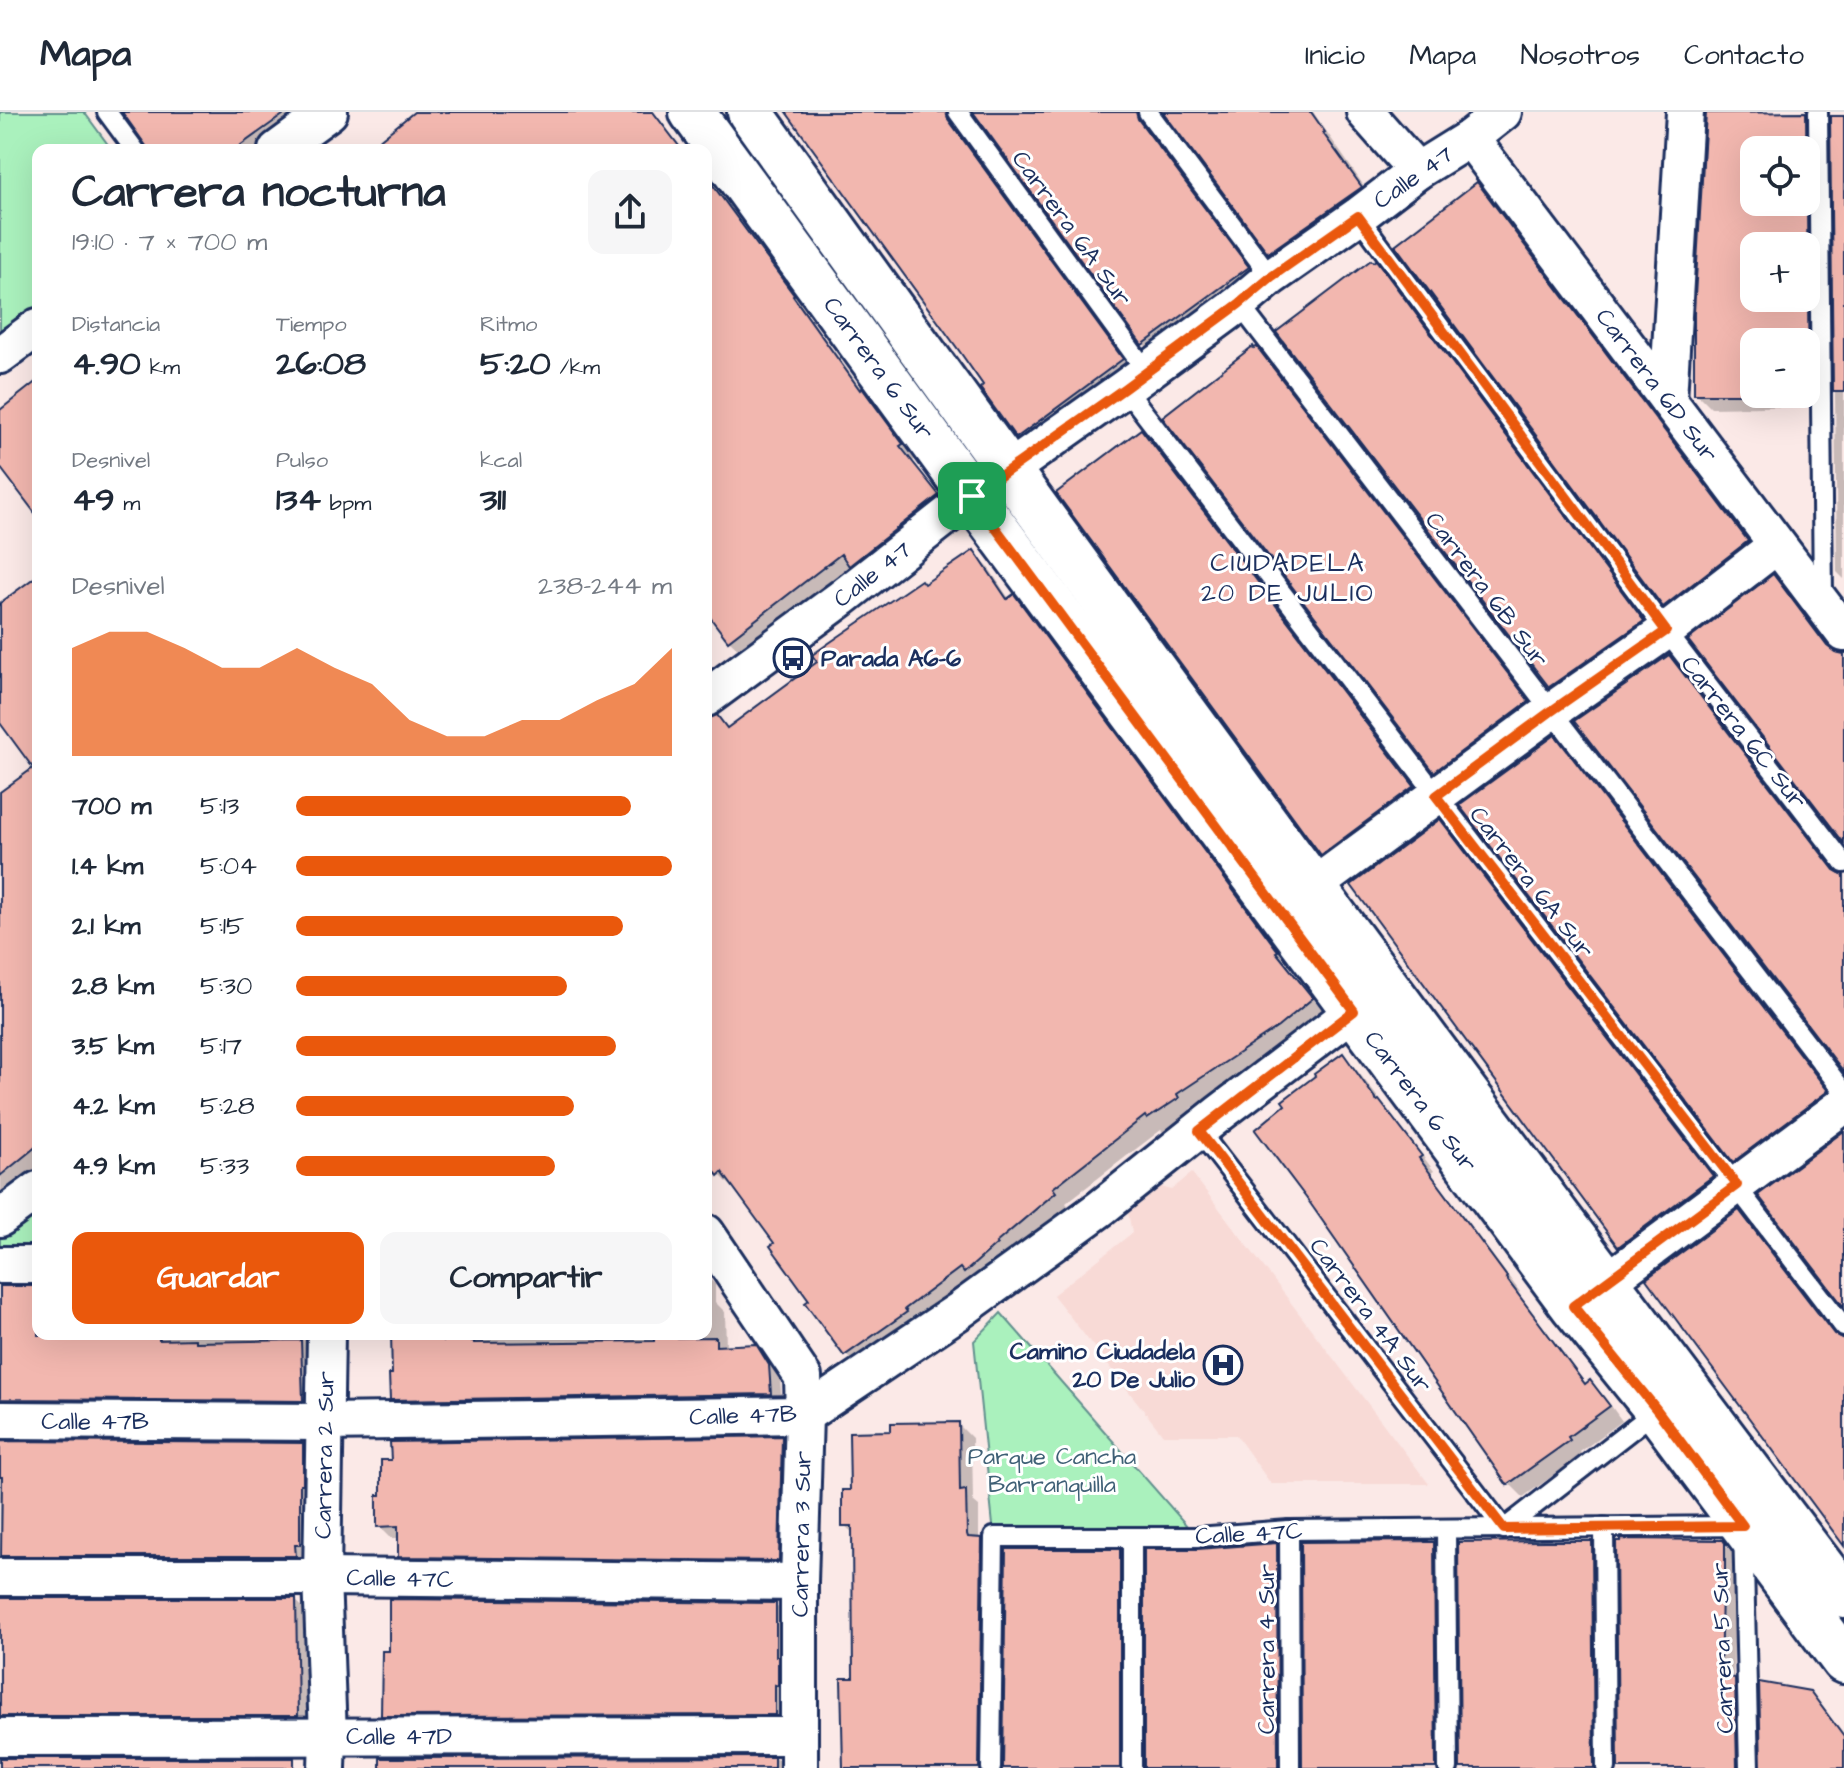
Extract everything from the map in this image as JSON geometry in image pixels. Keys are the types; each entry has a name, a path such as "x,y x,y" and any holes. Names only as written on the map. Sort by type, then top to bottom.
{"street":[{"path":"285,144 329,112"},
{"name":"Carrera 6 Sur","path":"692,112 972,496 1297,898 1354,1011 1844,1596"},
{"name":"Carrera 6 Sur","path":"750,112 1008,471 1297,898 1590,1294 1657,1410 1844,1661"},
{"path":"1365,112 1417,171"},
{"name":"Calle 47","path":"712,694 842,598 972,496 1136,380 1417,171 1470,138 1503,112"},
{"path":"1668,400 1685,112"},
{"name":"Carrera 6D Sur","path":"1470,138 1777,545 1834,614"},
{"path":"0,355 32,331"},
{"path":"1297,898 1666,631 1777,545"},
{"name":"Calle 47B","path":"0,1420 325,1422 804,1415 959,1311 1101,1208 1354,1011"},
{"path":"1590,1294 1844,1105"},
{"path":"0,1218 32,1194"},
{"name":"Carrera 3 Sur","path":"712,1251 803,1377 799,1752"},
{"path":"0,1265 32,1265"},
{"name":"Carrera 2 Sur","path":"326,1340 322,1577 327,1752"},
{"name":"Calle 47C","path":"0,1577 799,1582"},
{"name":"Calle 47D","path":"0,1737 327,1752 799,1752"}],"lane":[{"path":"107,112 131,144"},
{"name":"Carrera 6A Sur","path":"958,112 1136,380 1436,796 1844,1327"},
{"path":"1148,112 1271,277"},
{"path":"1818,112 1834,614"},
{"name":"Carrera 6C Sur","path":"1358,216 1666,631 1844,863"},
{"name":"Carrera 6B Sur","path":"1239,304 1844,1092"},
{"name":"Carrera 4A Sur","path":"1199,1131 1504,1529"},
{"path":"1504,1529 1657,1410"},
{"name":"Calle 47C","path":"991,1768 994,1537 1197,1537 1289,1530 1743,1526"},
{"name":"Carrera 5 Sur","path":"1743,1526 1749,1768"},
{"path":"1604,1527 1606,1768"},
{"path":"1446,1529 1448,1768"},
{"name":"Carrera 4 Sur","path":"1289,1530 1290,1768"},
{"path":"1132,1537 1132,1768"}],"shaded area":[{"name":"Camino Ciudadela 20 De Julio","path":"1192,1173 1429,1484 1271,1484 1236,1435 1163,1435 1053,1295 1132,1233 1128,1212 1133,1192 1153,1184 1171,1190"}],"green space":[{"path":"0,112 84,112 108,144 32,144 32,316 0,339"},
{"path":"32,1197 32,1264 0,1264 0,1220"},
{"name":"Parque Cancha Barranquilla","path":"1001,1313 1195,1535 994,1535 974,1341"}],"building":[{"path":"122,112 287,112 242,144 145,144"},
{"path":"414,112 653,112 677,144 374,144"},
{"path":"786,112 946,112 948,119 1123,359 1016,438 980,388 983,385 960,352"},
{"path":"973,112 1136,112 1138,119 1249,267 1142,345"},
{"path":"1163,112 1311,112 1362,187 1268,253"},
{"path":"1806,112 1806,136 1740,136 1740,216 1807,216 1807,232 1740,232 1740,312 1808,312 1808,328 1740,328 1740,394 1694,394 1694,313 1706,113"},
{"path":"1830,116 1844,116 1844,392 1833,392"},
{"path":"1477,182 1748,541 1663,607 1395,245"},
{"path":"712,184 860,390 862,388 903,444 900,446 939,495 849,566 841,554 728,641 712,620"},
{"path":"1371,260 1376,260 1644,621 1549,687 1276,332"},
{"path":"1253,346 1257,347 1529,701 1434,772 1162,417"},
{"path":"32,385 32,509 0,467 0,410"},
{"path":"1141,429 1414,786 1321,855 1056,493"},
{"path":"974,550 1007,599 1014,594 1313,998 1278,1027 1177,1094 1179,1098 1147,1119 1145,1116 1053,1188 1056,1192 964,1273 960,1268 905,1309 907,1312 844,1356 805,1303 809,1300 770,1246 774,1243 722,1172 718,1176 712,1168 712,717 717,715 727,728 817,662 812,655 921,580 924,584"},
{"path":"1773,574 1827,646 1844,654 1844,843 1688,640"},
{"path":"32,579 32,767 0,723 0,603"},
{"path":"1669,655 1834,870 1844,875 1844,1072 1574,721"},
{"path":"1555,735 1828,1091 1733,1162 1459,805"},
{"path":"32,769 32,1150 0,1176 0,792"},
{"path":"1440,819 1713,1176 1618,1247 1351,885"},
{"path":"1343,1053 1422,1156 1419,1158 1585,1384 1590,1380 1610,1406 1568,1437 1570,1440 1507,1485 1310,1203 1255,1130 1285,1105 1282,1101"},
{"path":"1844,1131 1844,1307 1758,1195"},
{"path":"1739,1210 1834,1334 1844,1339 1844,1546 1646,1279"},
{"path":"0,1286 32,1286 32,1340 301,1340 303,1401 0,1399"},
{"path":"716,1337 716,1346 756,1344 769,1365 771,1394 390,1400 389,1374 392,1374 391,1340 474,1343 712,1340"},
{"path":"959,1422 960,1491 966,1490 967,1534 968,1537 982,1538 979,1768 843,1768 841,1678 853,1678 852,1526 842,1526 842,1490 850,1490 849,1432 891,1431 891,1423"},
{"path":"782,1436 779,1560 776,1561 398,1557 398,1526 377,1527 381,1460 391,1460 390,1442"},
{"path":"0,1441 303,1443 300,1545 295,1545 296,1556 1,1556"},
{"path":"1723,1540 1725,1543 1720,1675 1735,1678 1737,1768 1618,1768 1616,1541"},
{"path":"1592,1541 1594,1768 1460,1768 1458,1542"},
{"path":"1301,1542 1434,1542 1436,1768 1302,1768"},
{"path":"1277,1543 1278,1768 1144,1768 1144,1549 1198,1549"},
{"path":"1006,1549 1120,1549 1120,1768 1003,1768"},
{"path":"0,1598 296,1598 298,1716 0,1716"},
{"path":"389,1599 776,1603 778,1686 775,1685 775,1715 381,1716 382,1651 389,1651"},
{"path":"1759,1682 1810,1691 1844,1737 1844,1768 1761,1768"},
{"path":"774,1757 774,1768 380,1768 380,1758"},
{"path":"0,1758 294,1758 294,1768 0,1768"}],"place":[{"name":"Parada A6-6","path":"793,658"},
{"name":"Camino Ciudadela 20 De Julio","path":"1223,1365"}],"district":[{"name":"CIUDADELA 20 DE JULIO","path":"1288,577"}],"route":[{"path":"1358,216 1666,631 1436,796 1737,1185 1573,1306 1657,1410 1743,1526 1504,1529 1199,1131 1354,1011 972,496 1125,388 1271,277 1358,216"}]}
